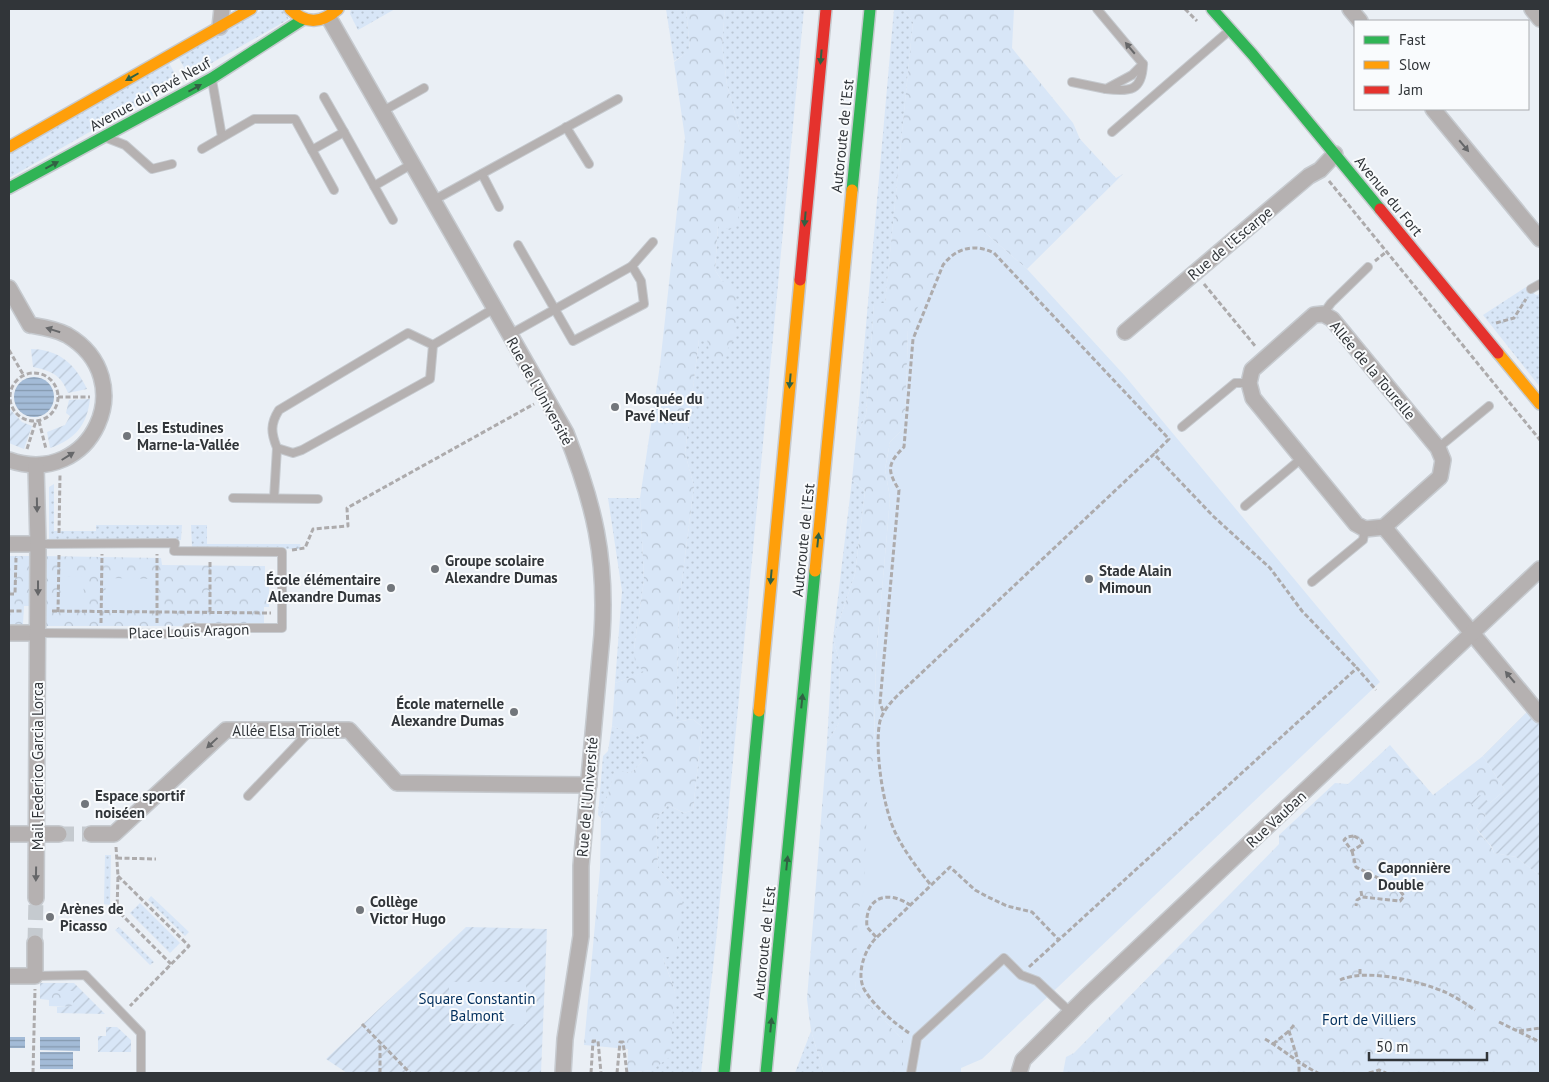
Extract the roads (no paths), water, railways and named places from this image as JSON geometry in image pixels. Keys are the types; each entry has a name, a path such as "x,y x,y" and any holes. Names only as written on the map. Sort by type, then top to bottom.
{"main road":[{"name":"Avenue du Pavé Neuf","path":"9,147 251,9"},
{"path":"290,9 302,20"},
{"name":"Autoroute de l’Est","path":"724,1073 826,9"},
{"name":"Autoroute de l’Est","path":"766,1073 870,9"},
{"name":"Avenue du Fort","path":"1212,9 1335,154 1540,404"},
{"name":"Avenue du Pavé Neuf","path":"9,188 212,78 302,20 316,22 333,14"}],"street":[{"path":"220,27 222,9"},
{"path":"1350,9 1359,20"},
{"path":"1532,9 1540,19"},
{"name":"Rue de l'Université","path":"333,14 383,112 566,433 582,475 598,534 604,606 581,866 581,936 565,1039 563,1073"},
{"path":"1434,110 1540,239"},
{"name":"Rue de l’Escarpe","path":"1125,332 1309,176 1320,170 1335,154"},
{"path":"9,288 30,325 66,335 85,349 96,364 104,388 104,407 96,430 87,442 68,457 35,463 38,544 38,633"},
{"name":"Allée de la Tourelle","path":"1249,383 1252,370 1264,357 1314,315 1323,314 1332,319 1438,448"},
{"path":"1249,383 1253,398 1356,524 1365,529 1384,528 1440,477 1443,460 1438,448"},
{"path":"1384,528 1540,715"},
{"path":"12,544 38,544"},
{"name":"Rue Vauban","path":"1019,1073 1023,1060 1070,1012 1540,569"},
{"name":"Place Louis Aragon","path":"9,633 38,633"},
{"name":"Mail Federico Garcia Lorca","path":"36,898 38,633"},
{"name":"Allée Elsa Triolet","path":"90,834 114,834 226,730 349,730 397,783 589,785"},
{"path":"9,834 59,834"},
{"path":"9,976 35,976 35,943"}],"lane":[{"path":"1072,82 1127,92 1137,86 1143,77 1143,64 1098,9"},
{"path":"1112,132 1230,30"},
{"path":"1106,89 1132,75 1143,64"},
{"path":"212,78 222,136"},
{"path":"383,112 424,88"},
{"path":"324,97 393,220"},
{"path":"434,200 618,99"},
{"path":"202,149 254,119 295,120 334,190"},
{"path":"566,127 589,164"},
{"path":"312,150 344,132"},
{"path":"105,137 125,145 152,169 172,164"},
{"path":"374,186 412,164"},
{"path":"482,174 499,206"},
{"path":"509,335 632,266 653,242"},
{"path":"518,246 573,341 644,304 641,281 632,266"},
{"path":"1323,314 1331,303 1368,267"},
{"path":"1531,290 1540,284"},
{"path":"433,345 494,309"},
{"path":"274,498 277,448 272,436 272,422 279,410 408,333 433,345"},
{"path":"277,448 293,453 302,450 430,379 433,345"},
{"path":"1182,427 1235,382 1249,383"},
{"path":"1438,448 1489,406"},
{"path":"1245,506 1302,458"},
{"path":"232,498 318,499"},
{"path":"1312,582 1363,540 1365,529"},
{"name":"Place Louis Aragon","path":"38,544 175,543 174,551 282,552 282,628 187,628 187,634 38,633"},
{"path":"248,796 312,729"},
{"path":"911,1073 917,1038 1004,958 1022,974 1037,981 1070,1012"},
{"path":"35,976 85,976 140,1033 140,1073"}],"water":[{"path":"34,377 48,383 54,397 48,411 34,417 20,411 14,397 20,383"},
{"path":"9,1037 25,1037 25,1048 9,1048"},
{"path":"40,1037 80,1037 80,1051 40,1050"},
{"path":"40,1052 73,1052 73,1069 40,1069"}],"tunnel":[{"path":"59,834 91,834"},
{"path":"35,943 36,898"}],"place":[{"name":"Mosquée du Pavé Neuf","path":"615,407"},
{"name":"Les Estudines Marne-la-Vallée","path":"127,436"},
{"name":"Groupe scolaire Alexandre Dumas","path":"435,569"},
{"name":"Stade Alain Mimoun","path":"1089,579"},
{"name":"École élémentaire Alexandre Dumas","path":"391,588"},
{"name":"École maternelle Alexandre Dumas","path":"514,712"},
{"name":"Espace sportif noiséen","path":"85,804"},
{"name":"Caponnière Double","path":"1368,876"},
{"name":"Collège Victor Hugo","path":"360,910"},
{"name":"Arènes de Picasso","path":"50,917"}],"park label":[{"name":"Square Constantin Balmont","path":"477,1006"},
{"name":"Fort de Villiers","path":"1369,1019"}]}
